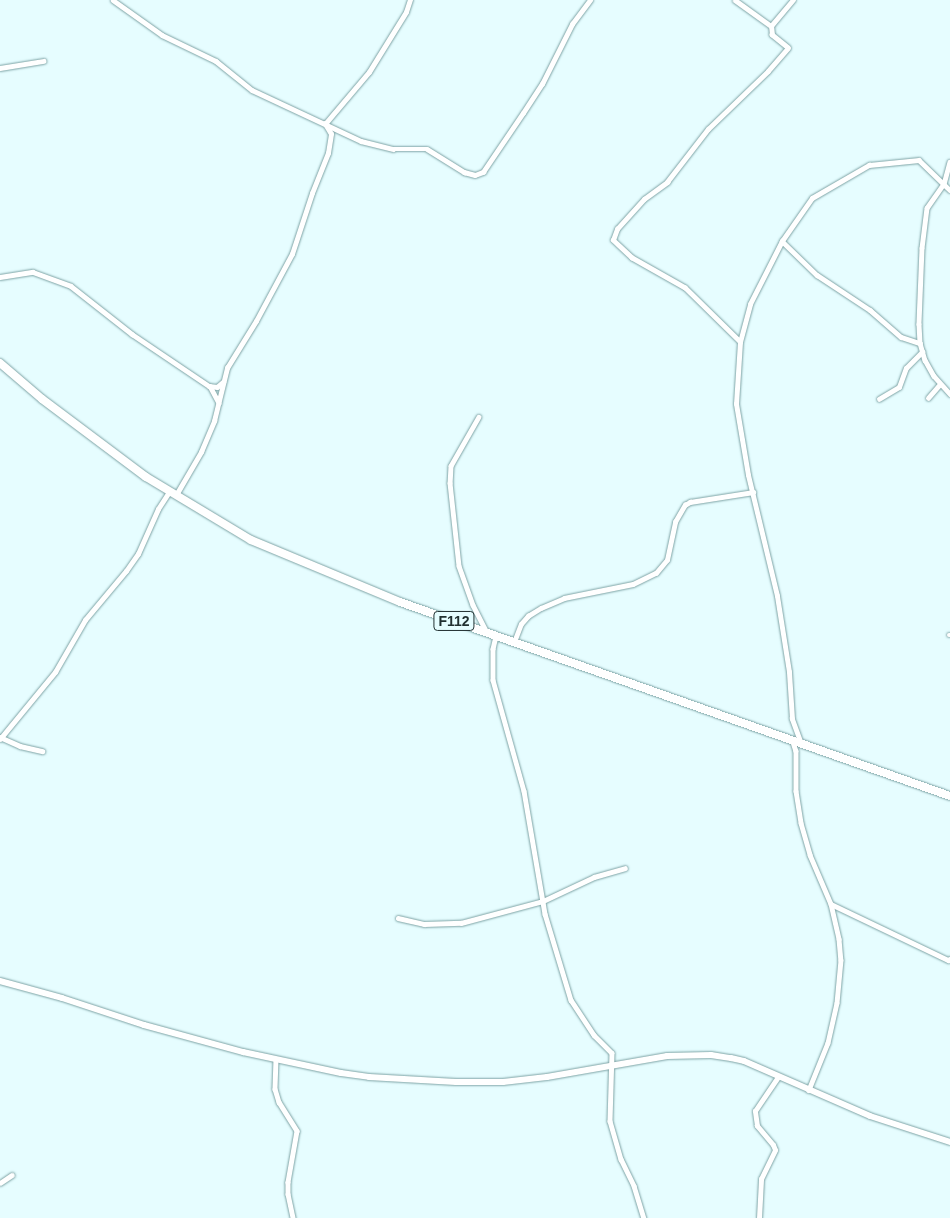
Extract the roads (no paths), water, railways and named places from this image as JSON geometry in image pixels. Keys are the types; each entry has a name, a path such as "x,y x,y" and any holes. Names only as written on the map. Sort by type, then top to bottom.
{"main road":[{"name":"F112","path":"0,364 86,433 172,494 251,540 312,567 492,634 950,796"}],"street":[{"path":"113,0 162,34 216,61 252,90 368,143 393,148 427,150 471,175 479,174 496,153 542,84 564,36 590,0"},
{"path":"325,124 369,72 406,12 410,0"},
{"path":"736,0 771,26"},
{"path":"740,342 685,288 632,258 613,240 617,229 644,199 667,182 708,129 768,72 788,48 772,35 771,26 793,0"},
{"path":"0,68 43,61"},
{"path":"42,751 20,746 0,738 44,686 85,620 138,554 158,509 172,494 201,452 214,421 222,382 227,368 256,321 292,254 312,192 328,153 332,134 325,124"},
{"path":"808,1090 828,1043 840,976 839,939 831,904 806,843 797,804 797,743 792,719 789,672 777,596 752,492 736,404 740,342 750,304 782,241 812,198 869,165 919,160 950,190"},
{"path":"950,162 944,184 927,208 922,248 920,343 928,366 940,384 950,394"},
{"path":"782,241 817,276 870,310 901,337 920,343"},
{"path":"0,276 33,272 71,286 132,334 209,386 219,403"},
{"path":"879,399 899,387 906,368 922,352"},
{"path":"209,386 217,387 222,382"},
{"path":"928,398 940,384"},
{"path":"479,417 451,466 450,483 459,566 473,605 492,634 493,680 524,791 543,901 566,988 589,1028 612,1053 610,1120 621,1159 634,1186 644,1218"},
{"path":"514,642 521,624 528,616 540,608 564,598 632,584 656,573 666,560 675,522 685,505 690,502 752,492"},
{"path":"398,918 424,924 461,922 543,901 594,877 625,868"},
{"path":"831,904 948,960 950,959"},
{"path":"0,980 144,1025 276,1059 360,1076 456,1082 503,1082 547,1077 612,1064 667,1056 711,1055 744,1061 870,1116 950,1142"},
{"path":"276,1059 275,1089 279,1102 297,1131 288,1188 293,1218"},
{"path":"759,1218 761,1179 774,1150 773,1145 757,1126 755,1111 778,1077"},
{"path":"0,1183 12,1175"}]}
